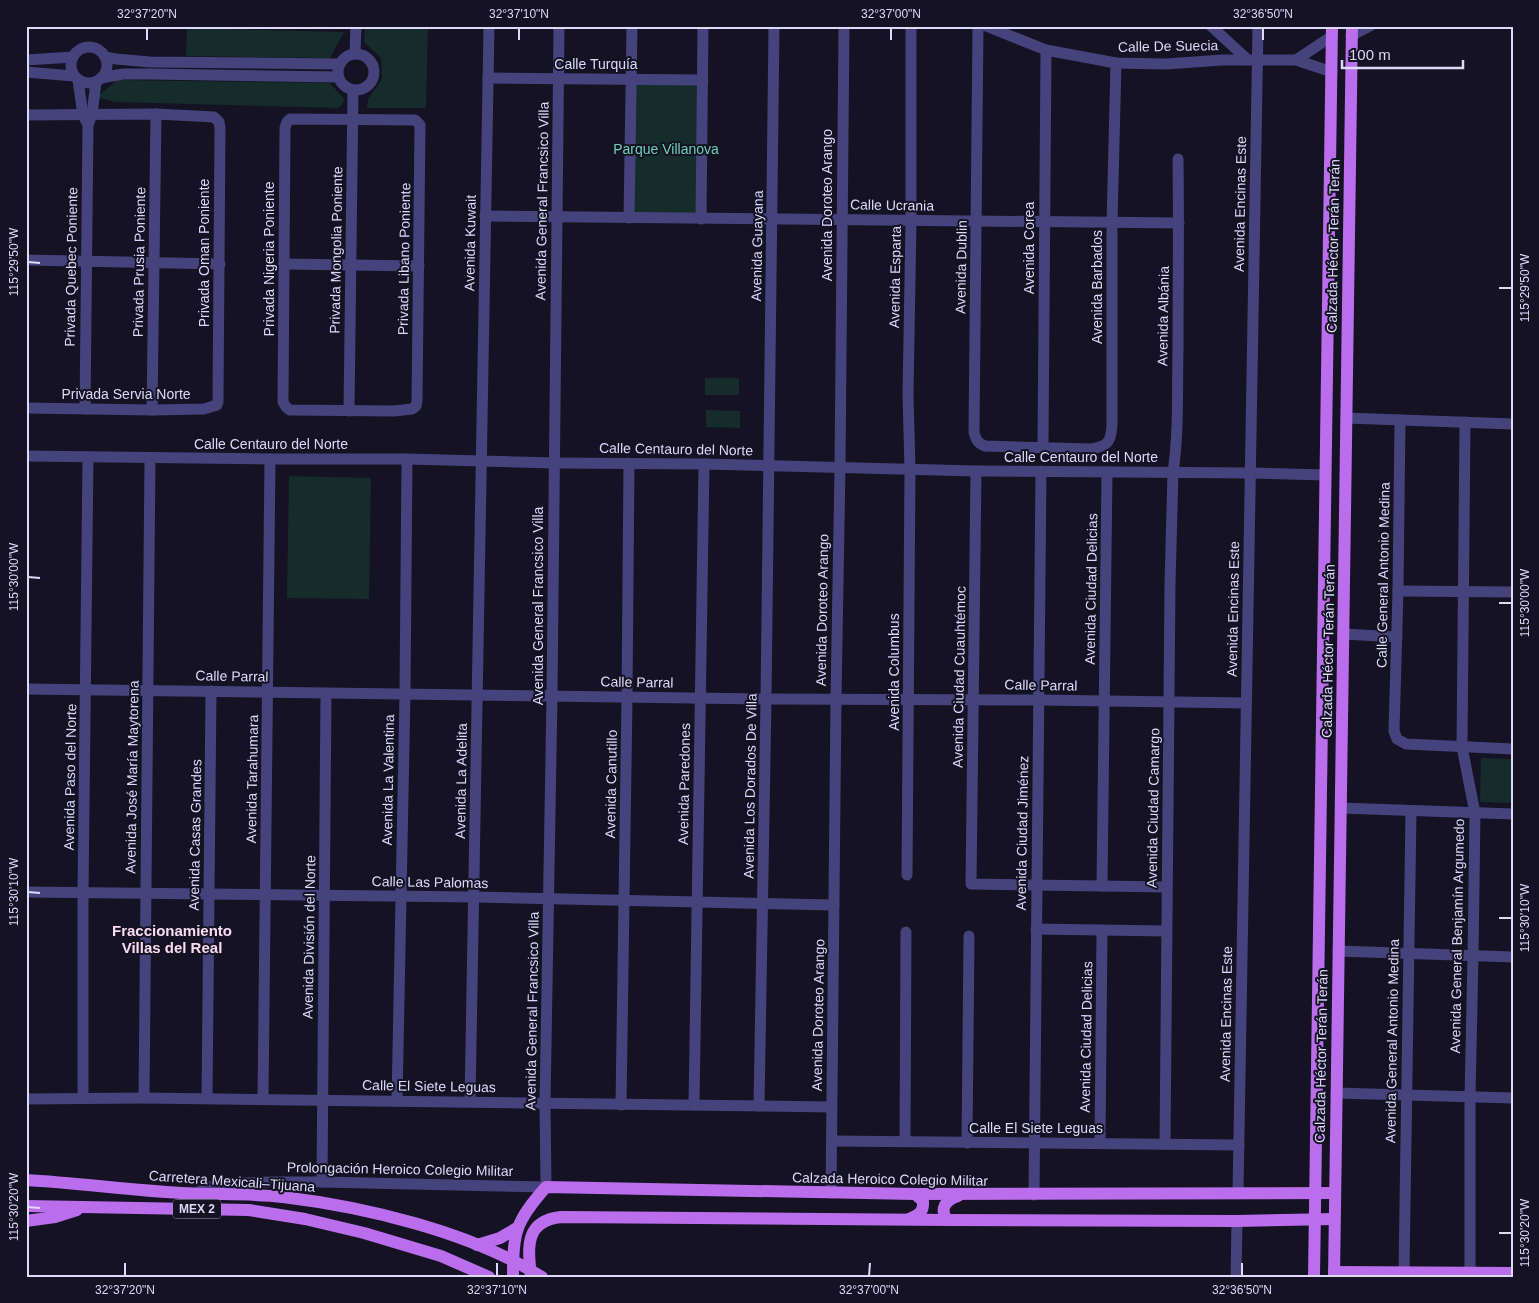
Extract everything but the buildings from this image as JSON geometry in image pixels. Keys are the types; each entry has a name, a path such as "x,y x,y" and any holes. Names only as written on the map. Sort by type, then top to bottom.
{"main road":[{"name":"Calzada Héctor Terán Terán","path":"1314,1277 1332,31"},
{"name":"Calzada Héctor Terán Terán","path":"1334,1274 1352,31"},
{"path":"1328,305 1333,314 1334,323 1334,402 1340,414 1346,418"},
{"path":"1325,475 1334,484 1339,497 1340,563 1344,575"},
{"path":"1320,886 1324,897 1328,942 1330,947 1338,952"},
{"name":"MEX 2","path":"26,1176 47,1181"},
{"path":"26,1180 47,1181"},
{"name":"Carretera Mexicali–Tijuana","path":"47,1181 180,1193 246,1194 283,1197 371,1212 445,1232 513,1260 530,1273 542,1277"},
{"path":"512,1277 517,1228 523,1216 546,1187"},
{"name":"Calzada Heroico Colegio Militar","path":"546,1187 1034,1195 1238,1192 1334,1193"},
{"path":"143,1207 147,1198 180,1193"},
{"path":"906,1219 922,1212 923,1201 915,1194"},
{"path":"947,1220 943,1210 946,1202 963,1194"},
{"name":"Carretera Mexicali–Tijuana","path":"26,1206 249,1210 305,1219 364,1233 441,1256 489,1277"},
{"path":"26,1221 55,1217 88,1207"},
{"path":"530,1273 529,1240 537,1226 553,1218 1237,1221 1334,1219"},
{"path":"477,1245 500,1238 517,1228"},
{"path":"1334,1274 1404,1272 1439,1274 1470,1272 1513,1273"}],"street":[{"path":"355,53 356,26"},
{"name":"Avenida Kuwait","path":"482,460 489,26"},
{"name":"Avenida General Francsico Villa","path":"546,1187 545,1103 552,696 559,26"},
{"path":"629,218 632,26"},
{"path":"701,219 703,26"},
{"name":"Avenida Guayana","path":"769,466 774,26"},
{"name":"Avenida Doroteo Arango","path":"831,1193 844,26"},
{"name":"Avenida Esparta","path":"910,469 908,395 912,26"},
{"name":"Avenida Dublin","path":"978,26 974,432 979,444 985,446 1043,446"},
{"name":"Calle De Suecia","path":"986,26 1046,50 1116,63 1166,64 1222,60 1296,60 1332,72"},
{"path":"1211,26 1253,60"},
{"name":"Avenida Encinas Este","path":"1238,1192 1251,473 1253,60 1258,26"},
{"path":"1352,31 1370,26"},
{"path":"1296,60 1332,31"},
{"path":"76,78 71,67 73,57 81,49 89,47 96,49 105,56 127,61 212,69 338,77"},
{"name":"Avenida Corea","path":"1043,446 1046,50"},
{"path":"355,53 369,58 374,66 374,76 370,84 358,90 344,86 338,77 340,64 345,58 355,53"},
{"path":"99,80 106,70 105,56"},
{"path":"26,60 73,57"},
{"name":"Avenida Barbados","path":"1043,446 1091,448 1106,445 1110,439 1112,425 1112,222 1116,63"},
{"path":"26,72 76,78 88,84 123,74 340,64"},
{"name":"Privada Quebec Poniente","path":"76,78 87,118 85,409"},
{"name":"Calle Turquía","path":"488,78 703,80"},
{"name":"Privada Quebec Poniente","path":"87,118 99,80"},
{"name":"Privada Mongolia Poniente","path":"349,411 353,90"},
{"path":"28,115 87,118 156,114"},
{"name":"Privada Oman Poniente","path":"156,114 214,117 220,128 218,396"},
{"name":"Privada Prusia Poniente","path":"152,410 156,114"},
{"name":"Privada Nigeria Poniente","path":"349,411 290,410 283,402 285,128 290,118 353,120"},
{"name":"Privada Libano Poniente","path":"349,411 405,411 416,406 420,266 420,125 415,120 353,120"},
{"name":"Avenida Albánia","path":"1173,472 1176,454 1177,421 1178,159"},
{"name":"Calle Ucrania","path":"486,216 1179,223"},
{"path":"26,260 220,264"},
{"path":"284,264 420,266"},
{"name":"Privada Servia Norte","path":"26,408 152,410 212,408 217,405 218,396"},
{"path":"1346,418 1513,424"},
{"name":"Calle General Antonio Medina","path":"1400,420 1394,732 1397,739 1406,744 1462,747"},
{"name":"Avenida General Benjamín Argumedo","path":"1465,422 1462,747 1474,813 1470,1096 1470,1272"},
{"path":"26,456 26,465"},
{"name":"Calle Centauro del Norte","path":"26,456 482,460 976,471 1325,475"},
{"name":"Avenida Paso del Norte","path":"83,1097 83,893 88,457"},
{"name":"Avenida José María Maytorena","path":"144,1098 150,458"},
{"name":"Avenida Tarahumara","path":"263,1099 270,459"},
{"name":"Avenida La Valentina","path":"397,1100 405,694 407,459"},
{"name":"Avenida La Adelita","path":"470,1102 482,460"},
{"name":"Avenida Canutillo","path":"620,1105 629,463"},
{"name":"Avenida Paredones","path":"694,1105 704,464"},
{"name":"Avenida Los Dorados De Villa","path":"759,1106 769,466"},
{"name":"Avenida Columbus","path":"907,875 910,469"},
{"name":"Avenida Ciudad Cuauhtémoc","path":"976,471 971,884 1037,885"},
{"name":"Avenida Ciudad Jiménez","path":"1034,1195 1040,471"},
{"name":"Avenida Ciudad Delicias","path":"1102,886 1107,472"},
{"name":"Avenida Ciudad Camargo","path":"1165,1144 1166,931 1173,472"},
{"path":"1398,591 1513,592"},
{"path":"1343,634 1397,637"},
{"name":"Calle Parral","path":"26,689 766,699 1246,703"},
{"name":"Avenida Casas Grandes","path":"207,1098 211,691"},
{"name":"Avenida División del Norte","path":"322,1182 326,693"},
{"path":"1462,747 1513,749"},
{"path":"1341,808 1513,814"},
{"name":"Avenida General Antonio Medina","path":"1404,1272 1405,1095 1411,811"},
{"path":"1037,885 1167,887"},
{"name":"Calle Las Palomas","path":"26,892 474,897 834,905"},
{"path":"1036,929 1166,931"},
{"name":"Avenida Ciudad Delicias","path":"1100,1143 1102,930"},
{"path":"905,1141 906,932"},
{"path":"967,1143 969,936"},
{"path":"1338,952 1513,957"},
{"path":"1336,1093 1513,1098"},
{"name":"Calle El Siete Leguas","path":"26,1099 83,1097 207,1098 832,1107"},
{"name":"Calle El Siete Leguas","path":"832,1141 1239,1145"},
{"name":"Prolongación Heroico Colegio Militar","path":"195,1193 217,1184 268,1182 546,1187"},
{"path":"1236,1277 1237,1221"}],"green space":[{"path":"365,27 428,27 426,108 367,108 368,99 382,79 381,58 364,42"},
{"path":"187,28 344,32 330,58 186,56"},
{"path":"117,80 330,83 345,100 339,108 114,102 97,97"},
{"name":"Parque Villanova","path":"633,80 702,81 700,219 630,218"},
{"path":"705,378 739,378 739,395 705,395"},
{"path":"706,410 740,411 740,428 706,427"},
{"path":"289,476 371,478 369,599 287,598"},
{"path":"1481,758 1513,759 1513,803 1480,802"}],"district":[{"name":"Fraccionamiento Villas del Real","path":"172,940"}]}
